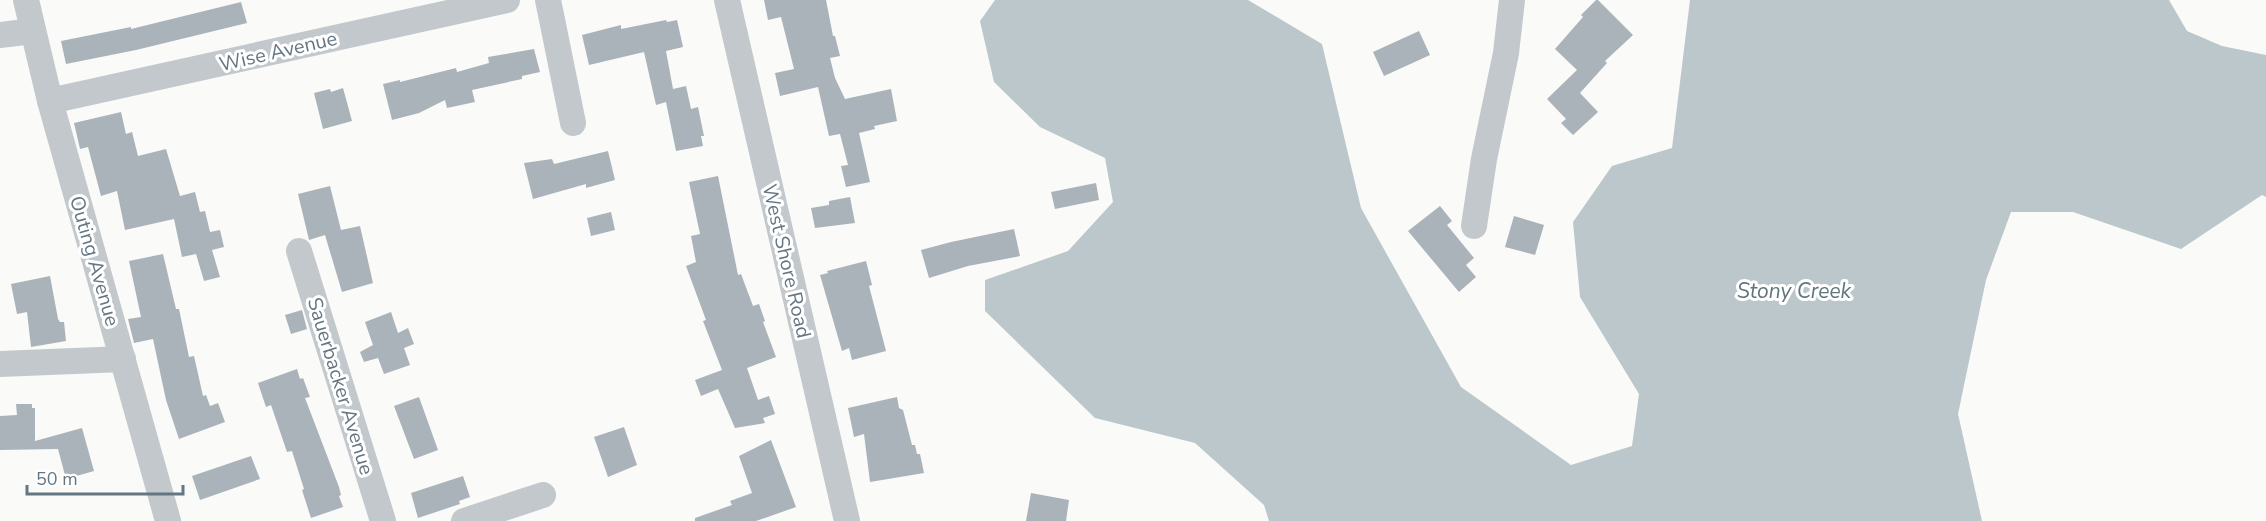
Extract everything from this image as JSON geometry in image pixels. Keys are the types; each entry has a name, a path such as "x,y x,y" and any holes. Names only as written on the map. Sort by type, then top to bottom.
{"street":[{"name":"Outing Avenue","path":"26,0 50,102 168,521"},
{"name":"Wise Avenue","path":"50,102 507,0"},
{"path":"548,0 573,123"},
{"name":"West Shore Road","path":"727,0 848,521"},
{"path":"1474,226 1484,159 1506,53 1512,0"},
{"path":"0,35 33,31"},
{"name":"Sauerbacker Avenue","path":"299,251 383,521"},
{"path":"0,364 123,360"},
{"path":"464,521 543,495"}],"water":[{"name":"Stony Creek","path":"995,0 1248,0 1322,44 1361,208 1461,387 1571,465 1632,446 1639,394 1580,297 1573,222 1612,166 1672,148 1690,0 2169,0 2187,31 2222,46 2266,55 2266,197 2262,195 2181,249 2073,212 2011,212 1986,280 1958,414 1982,521 1269,521 1264,505 1195,443 1095,418 985,311 985,280 1068,251 1113,202 1105,158 1040,127 994,82 980,21"}],"building":[{"path":"764,0 826,0 833,36 835,36 840,56 830,58 835,78 845,99 891,89 897,121 874,126 875,129 859,133 870,182 846,187 841,166 848,165 840,134 829,136 818,87 780,96 775,73 794,69 781,17 768,20"},
{"path":"1596,0 1633,35 1605,61 1607,63 1580,93 1598,112 1573,135 1561,123 1566,119 1547,99 1577,70 1555,49 1583,17 1581,15"},
{"path":"241,2 247,23 136,50 66,64 61,41 131,27 131,29"},
{"path":"666,20 667,22 677,20 683,47 666,51 673,89 686,86 691,109 698,107 704,136 701,136 703,146 676,151 666,102 656,105 644,52 589,65 582,35 621,25 621,29"},
{"path":"1419,31 1430,55 1384,76 1373,52"},
{"path":"534,49 540,72 522,76 522,79 472,90 475,102 447,108 445,100 419,113 392,120 383,84 456,68 457,72 489,63 488,57"},
{"path":"343,88 352,121 323,129 314,93 330,89 331,92"},
{"path":"121,112 126,134 132,132 138,156 166,149 180,196 195,192 200,212 205,211 210,232 220,230 224,247 212,250 220,277 204,281 196,254 182,257 174,219 125,230 117,191 101,196 88,147 80,149 74,123"},
{"path":"608,151 615,180 586,188 586,184 533,199 524,163 552,159 554,164"},
{"path":"718,176 738,275 741,274 753,306 759,304 776,357 747,368 758,400 769,396 775,414 763,418 765,423 735,428 718,389 701,396 695,380 722,370 703,321 706,320 686,266 696,262 691,236 700,234 689,182"},
{"path":"1096,183 1099,200 1055,209 1051,192"},
{"path":"330,186 341,230 360,226 373,283 342,292 325,235 309,240 298,194"},
{"path":"850,197 855,223 815,228 811,208 829,205 829,201"},
{"path":"1440,206 1452,221 1447,225 1474,258 1466,265 1476,277 1459,292 1408,231"},
{"path":"611,212 615,230 591,236 587,218"},
{"path":"1514,216 1544,225 1535,255 1505,247"},
{"path":"1014,229 1020,256 968,266 929,278 921,250"},
{"path":"163,254 176,309 179,309 189,357 194,356 203,396 206,395 210,406 218,403 225,422 179,439 166,400 153,339 134,343 128,319 141,317 129,261"},
{"path":"866,261 872,285 869,286 886,351 852,360 849,348 842,351 820,275"},
{"path":"50,276 58,319 64,322 66,341 31,347 27,312 17,314 11,284"},
{"path":"302,310 307,329 291,334 285,315"},
{"path":"391,312 398,333 408,328 414,344 404,348 410,365 384,374 378,358 364,362 360,352 373,345 365,322"},
{"path":"297,369 310,397 305,398 339,487 343,507 311,518 292,451 287,452 271,405 266,407 258,383"},
{"path":"419,397 438,450 414,459 394,406"},
{"path":"897,397 899,408 903,410 912,445 915,445 917,454 920,454 924,473 870,482 864,434 854,437 848,408"},
{"path":"16,404 32,404 32,408 35,408 35,441 82,428 94,471 66,479 58,449 0,450 0,416 17,415"},
{"path":"624,427 637,465 608,477 594,437"},
{"path":"771,440 796,507 756,521 695,521 695,518 732,505 730,501 752,493 739,456"},
{"path":"251,456 260,479 200,500 192,476"},
{"path":"463,476 470,497 459,501 460,504 418,518 411,493"},
{"path":"1031,493 1069,500 1066,521 1026,521"}]}
